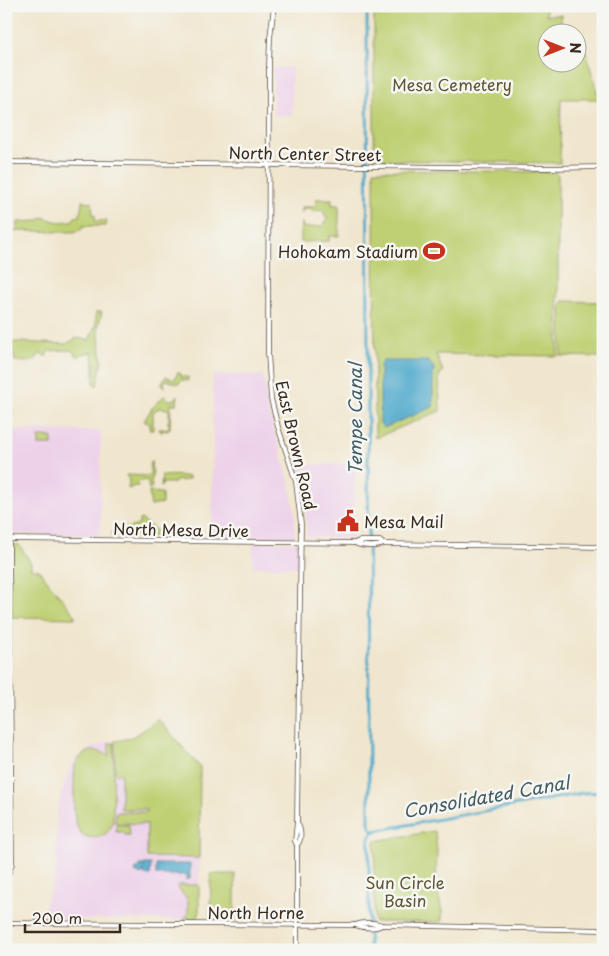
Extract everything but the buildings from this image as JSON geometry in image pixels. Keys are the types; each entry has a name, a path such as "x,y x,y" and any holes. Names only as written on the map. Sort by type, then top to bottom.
{"street":[{"name":"East Brown Road","path":"274,6 269,57 269,384 278,427 296,482 302,542 298,822 295,841 297,845 297,950"},
{"name":"North Center Street","path":"6,162 603,167"},
{"path":"6,510 8,539 12,864 6,879"},
{"name":"North Mesa Drive","path":"8,539 355,543 380,541 383,544 603,547"},
{"name":"North Horne","path":"6,923 382,925 603,930"}],"shaded area":[{"path":"273,68 292,68 292,116 273,115"},
{"path":"213,375 263,375 269,413 290,484 295,516 295,537 212,536"},
{"path":"6,430 101,431 100,535 13,534 12,512 6,497"},
{"path":"355,464 354,538 307,537 305,497 296,465"},
{"path":"253,542 301,542 301,567 253,567"},
{"path":"158,719 200,767 199,916 195,920 44,919 45,904 56,875 57,813 70,768 78,757 91,748 103,743 132,737 143,732"}],"green space":[{"name":"Mesa Cemetery","path":"374,6 546,6 546,15 561,15 561,22 536,22 536,72 586,72 586,52 599,99 561,99 560,163 374,160"},
{"path":"374,170 555,172 558,175 558,356 436,354 443,371 439,376 440,411 375,438"},
{"path":"316,199 332,199 332,205 339,205 339,236 329,236 329,241 301,242 301,222 303,224 302,227 319,227 323,226 327,219 323,211 319,210 314,212 307,208 303,209 301,214 301,207 316,207"},
{"path":"82,201 92,202 95,221 107,221 106,226 83,226 81,230 74,232 14,230 18,229 18,222 38,221 43,217 58,222 72,221 75,217 80,216"},
{"path":"564,301 603,302 603,357 561,356 561,304"},
{"path":"96,312 102,312 98,328 102,362 97,386 94,384 92,352 78,357 71,350 48,351 46,357 39,354 32,361 26,362 15,361 14,355 6,356 6,344 17,342 66,344 77,338 89,340 96,325"},
{"path":"178,372 182,375 181,377 188,377 188,381 181,380 179,384 166,380 164,382 165,387 161,385 166,376 174,380"},
{"path":"178,395 177,404 171,404 170,428 168,431 162,430 162,433 159,429 169,428 169,423 167,422 169,421 169,409 159,408 153,412 153,430 150,430 150,424 144,421 152,408 164,396 169,400 176,399"},
{"path":"39,437 52,437 52,445 39,445"},
{"path":"150,462 152,462 153,472 152,487 149,489 147,480 137,482 138,486 128,489 129,480 126,475 150,476"},
{"path":"162,474 164,476 186,476 189,479 177,480 175,483 163,483 161,487"},
{"path":"149,492 162,493 162,504 151,507"},
{"path":"141,519 163,536 112,535 112,532 139,525 139,520"},
{"path":"9,545 19,545 31,563 31,569 38,569 75,615 75,618 10,617"},
{"path":"158,719 200,767 199,858 147,857 147,824 115,823 116,812 147,812 146,809 121,809 121,774 115,773 115,741 133,736"},
{"path":"109,743 114,743 113,822 106,834 98,837 89,837 83,835 79,830 74,816 75,766 85,753 94,751 109,756"},
{"path":"116,825 129,825 130,835 125,835 124,832 116,832"},
{"name":"Sun Circle Basin","path":"435,831 437,850 436,885 442,911 442,921 374,922 375,841"},
{"path":"211,874 235,874 235,921 210,920"},
{"path":"178,885 199,885 199,916 195,920 185,919 188,916 188,900 178,888"}],"water":[{"path":"383,361 428,361 434,368 433,407 384,428 380,423 380,365"},
{"path":"144,864 151,864 150,875 144,875 144,870 141,875 135,872 140,865 143,865 144,868"},
{"path":"156,864 190,864 190,879 185,879 188,875 156,875"}],"waterway":[{"name":"Tempe Canal","path":"367,6 369,822 370,827 374,831"},
{"name":"Consolidated Canal","path":"374,831 583,793 603,792"},
{"path":"369,950 369,838 374,831"}],"place":[{"name":"Hohokam Stadium","path":"434,251"},
{"name":"Mesa Mail","path":"348,521"}]}
